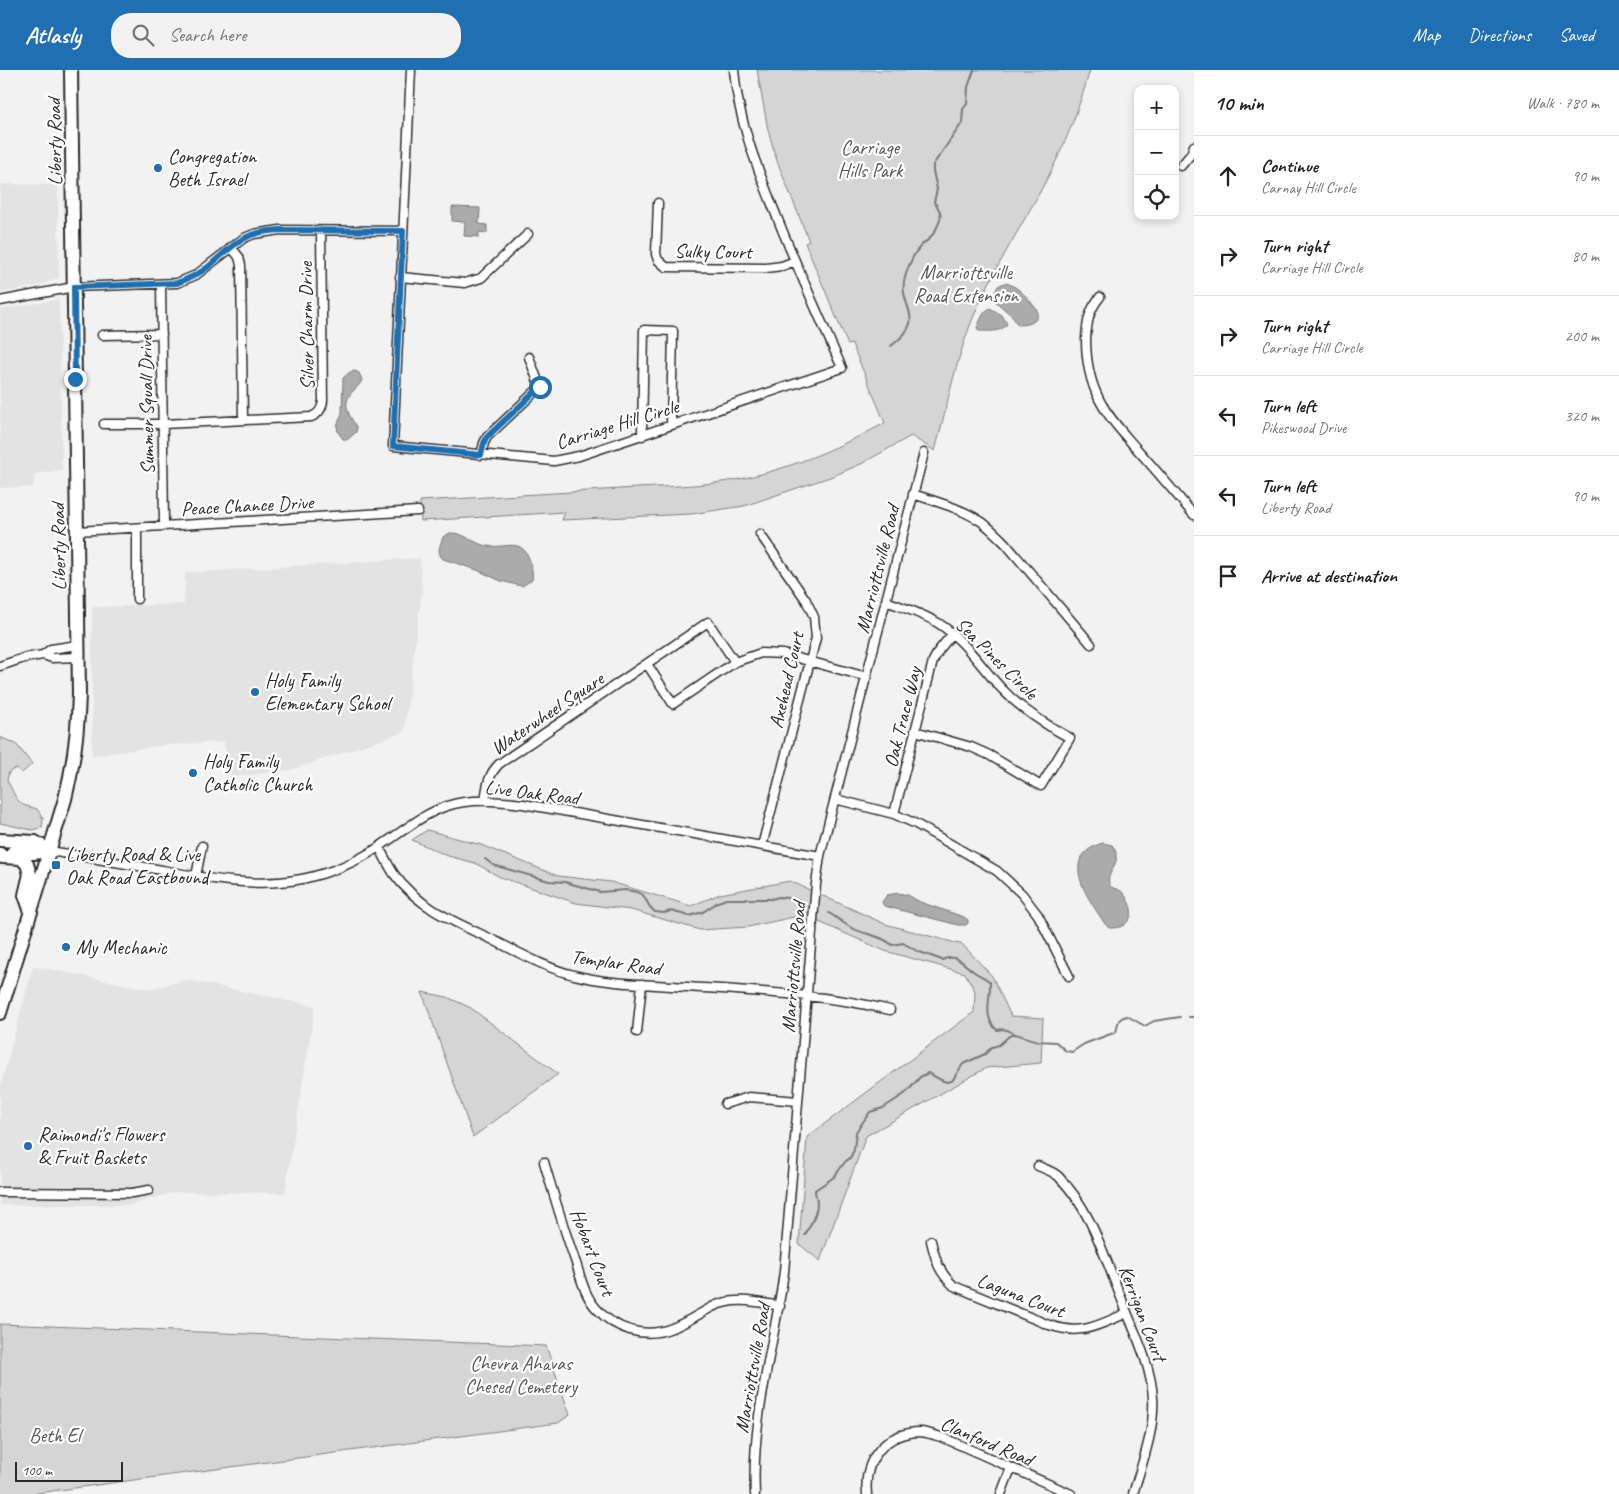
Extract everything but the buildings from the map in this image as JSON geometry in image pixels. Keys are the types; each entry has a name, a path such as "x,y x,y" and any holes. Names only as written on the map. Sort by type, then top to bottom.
{"main road":[{"name":"Liberty Road","path":"0,1012 50,851 67,790 75,749 78,708 78,651 71,70"},
{"path":"0,840 35,842 50,851"},
{"path":"0,853 50,851"},
{"path":"0,853 2,857 21,858 28,866 30,874 25,895 31,912"}],"street":[{"name":"Carriage Hill Circle","path":"411,70 393,446 541,461 566,460 842,368 794,261 755,161 744,123 734,70"},
{"path":"1181,166 1191,154 1194,146"},
{"name":"Sulky Court","path":"658,203 656,254 658,260 666,267 766,268 782,266 794,261"},
{"path":"0,301 74,287 177,283 196,275 231,247 254,234 267,231 403,231"},
{"name":"Silver Charm Drive","path":"104,424 163,424 311,417 316,415 322,407 323,401 322,231"},
{"path":"400,277 465,283 476,280 481,278 528,234"},
{"path":"231,247 239,257 242,265 243,420"},
{"name":"Summer Squall Drive","path":"161,284 164,526"},
{"path":"1100,297 1089,315 1087,328 1088,362 1099,400 1118,426 1194,515"},
{"path":"642,436 644,330 673,331 671,426"},
{"path":"102,335 162,334"},
{"path":"481,455 487,437 540,387 529,357"},
{"name":"Marriottsville Road","path":"755,1494 755,1449 759,1411 780,1306 784,1272 816,884 820,856 924,453"},
{"path":"914,494 958,509 982,522 992,530 1091,644"},
{"name":"Peace Chance Drive","path":"77,531 418,512"},
{"path":"137,528 138,599"},
{"name":"Axehead Court","path":"760,534 806,600 814,617 816,638 762,846"},
{"name":"Sea Pines Circle","path":"886,601 919,613 938,623 969,650 1017,703 1037,719 1070,738 1041,786 989,755 971,747 915,731"},
{"name":"Waterwheel Square","path":"485,801 488,779 499,764 708,622 735,662"},
{"name":"Oak Trace Way","path":"894,814 933,661 952,634"},
{"path":"44,655 51,649 78,651"},
{"path":"0,666 24,658 44,655 52,658 78,651"},
{"path":"647,664 673,704 735,662 760,653 783,654 810,660 866,677"},
{"path":"835,799 894,814 916,824 997,871 1022,894 1038,915 1069,976"},
{"name":"Live Oak Road","path":"50,851 240,882 289,881 345,866 379,848 439,809 458,803 485,801 523,804 820,856"},
{"path":"196,876 202,846"},
{"name":"Templar Road","path":"379,848 394,874 405,887 438,914 572,975 642,984 807,996 850,1001 890,1010"},
{"path":"637,1032 642,984"},
{"path":"725,1104 749,1097 798,1101"},
{"name":"Hobart Court","path":"544,1162 584,1287 596,1308 616,1325 633,1332 650,1333 673,1328 714,1306 725,1303 751,1300 780,1306"},
{"name":"Kerrigan Court","path":"1038,1166 1058,1176 1090,1222 1127,1313 1149,1376 1153,1397 1150,1436 1133,1494"},
{"path":"0,1192 132,1193 150,1190"},
{"name":"Laguna Court","path":"931,1241 937,1264 944,1276 954,1286 1048,1325 1063,1330 1088,1330 1127,1313"},
{"name":"Clanford Road","path":"867,1494 868,1471 873,1458 882,1446 896,1436 923,1432 944,1438 1072,1494"},
{"path":"1001,1494 1011,1468"}],"shaded area":[{"path":"0,184 58,185 59,278 36,286 0,293"},
{"path":"452,207 480,208 479,224 487,225 487,233 479,232 479,237 464,236 465,222 452,221"},
{"path":"1004,283 1014,286 1032,303 1038,312 1038,316 1034,321 1029,324 1018,325 1012,316 994,300 993,296 998,286"},
{"path":"59,299 62,470 35,474 33,487 0,488 0,310"},
{"path":"990,308 1002,315 1007,324 998,330 979,331 977,328 981,319 985,311"},
{"path":"355,371 359,373 362,380 349,397 347,406 349,415 357,428 356,432 347,440 343,439 338,432 337,426 342,413 343,378 350,372"},
{"path":"450,533 460,534 487,546 518,546 527,553 531,563 532,580 522,586 517,585 501,581 477,570 443,559 439,551 440,546 443,537"},
{"path":"420,558 422,591 404,732 291,770 231,777 224,742 164,745 92,756 92,607 184,604 185,573"},
{"path":"1103,843 1112,845 1117,856 1110,874 1110,885 1123,893 1130,904 1131,917 1122,926 1117,928 1109,928 1105,924 1091,903 1080,879 1079,868 1081,858 1089,849"},
{"path":"898,893 908,895 920,902 964,917 968,920 968,923 966,925 958,925 884,906 882,902 887,895"},
{"path":"33,966 148,989 187,980 315,1006 285,1193 175,1192 131,1205 0,1205 0,1088"}],"green space":[{"path":"757,70 1090,70 1067,137 1057,159 978,306 964,342 935,451 911,436 861,464 833,476 744,506 691,514 562,520 565,512 421,521 420,501 682,486 745,478 782,468 817,455 885,423 852,344 848,345 805,243 809,241 777,161 768,130"},
{"path":"0,737 16,744 32,764 22,773 16,768 9,772 7,780 16,798 23,805 37,809 43,818 42,828 32,830 0,823"},
{"path":"427,830 481,845 558,876 611,882 691,906 720,894 790,881 885,924 963,945 992,976 1011,1016 1043,1018 1041,1063 986,1068 866,1136 820,1261 799,1244 807,1137 974,1012 975,991 965,973 885,951 803,915 748,927 700,930 631,910 576,903 500,877 475,863 448,856 412,840"},
{"path":"422,992 447,997 471,1008 558,1074 473,1137"},
{"path":"0,1324 546,1346 570,1415 558,1423 30,1494 0,1494"}],"waterway":[{"path":"891,346 903,336 909,327 911,319 904,295 908,267 913,256 933,234 938,226 941,215 934,202 937,189 933,165 962,123 963,109 967,104 968,87 974,70"},
{"path":"485,859 493,865 549,881 565,882 600,892 626,890 637,892 643,895 655,912 664,913 671,911 689,916 703,912 726,899 771,899 779,897 801,901"},
{"path":"829,913 855,930 887,941 892,945 903,943 917,951 942,960 956,958 990,982 988,1014 992,1025 997,1030 1002,1029 1014,1034"},
{"path":"805,1235 816,1211 815,1190 834,1177 850,1158 854,1150 856,1132 870,1112 883,1108 903,1095 920,1077 928,1073 946,1082 952,1081 963,1064 985,1054 992,1047 999,1045 1009,1036 1015,1034 1038,1041 1056,1042 1066,1051 1072,1052 1084,1044 1116,1032 1119,1020 1123,1017 1127,1016 1145,1026 1154,1021 1180,1017"},
{"path":"1189,1017 1194,1017"}],"place":[{"name":"Congregation Beth Israel","path":"158,168"},
{"name":"Holy Family Elementary School","path":"255,692"},
{"name":"Holy Family Catholic Church","path":"193,773"},
{"name":"Liberty Road & Live Oak Road Eastbound","path":"56,865"},
{"name":"My Mechanic","path":"66,947"},
{"name":"Raimondi's Flowers & Fruit Baskets","path":"28,1146"}],"route":[{"path":"75,379 74,287 177,283 196,275 208,267 244,238 267,231 403,231 393,446 481,455 487,437 540,387"}],"park label":[{"name":"Carriage Hills Park","path":"870,158"},
{"name":"Marriottsville Road Extension","path":"966,284"},
{"name":"Chevra Ahavas Chesed Cemetery","path":"521,1374"},
{"name":"Beth El","path":"55,1435"}]}
